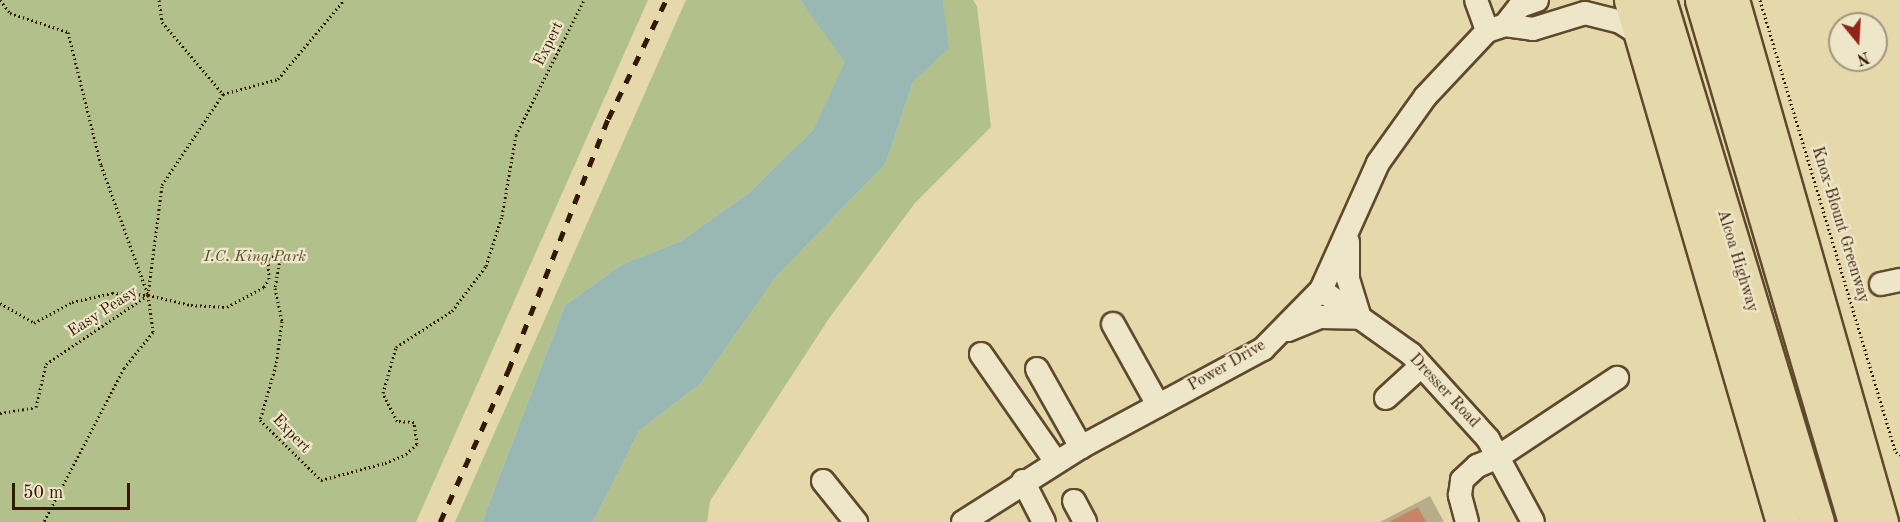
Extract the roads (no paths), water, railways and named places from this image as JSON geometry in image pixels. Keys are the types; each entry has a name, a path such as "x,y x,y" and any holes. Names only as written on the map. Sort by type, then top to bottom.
{"highway":[{"path":"1631,0 1783,522"},
{"name":"Alcoa Highway","path":"1659,0 1816,522"},
{"path":"1702,0 1855,522"},
{"path":"1732,0 1881,522"}],"street":[{"path":"1476,0 1496,28 1533,29 1585,13 1620,22 1642,36"},
{"name":"Power Drive","path":"974,519 1023,481 1081,447 1263,349 1321,290 1349,234 1378,163 1425,97 1520,6 1537,0"},
{"path":"1274,338 1309,319 1360,318 1348,279 1349,234"},
{"name":"Dresser Road","path":"1321,290 1421,366 1488,439 1533,522"},
{"path":"1113,324 1158,405"},
{"path":"981,354 1056,462"},
{"path":"1386,398 1421,366"},
{"path":"1037,369 1081,447"},
{"path":"1467,522 1460,495 1462,480 1477,466 1498,457 1617,378"},
{"path":"823,481 856,522"},
{"path":"1023,481 1044,522"},
{"path":"1074,501 1085,522"}],"water":[{"path":"800,0 943,0 949,48 913,82 886,163 776,277 701,383 639,431 593,522 482,522 565,305 623,264 681,241 749,193 813,130 845,62"}],"railway":[{"path":"440,522 508,371 608,119 666,0"}],"park label":[{"name":"I.C. King Park","path":"255,257"}]}
